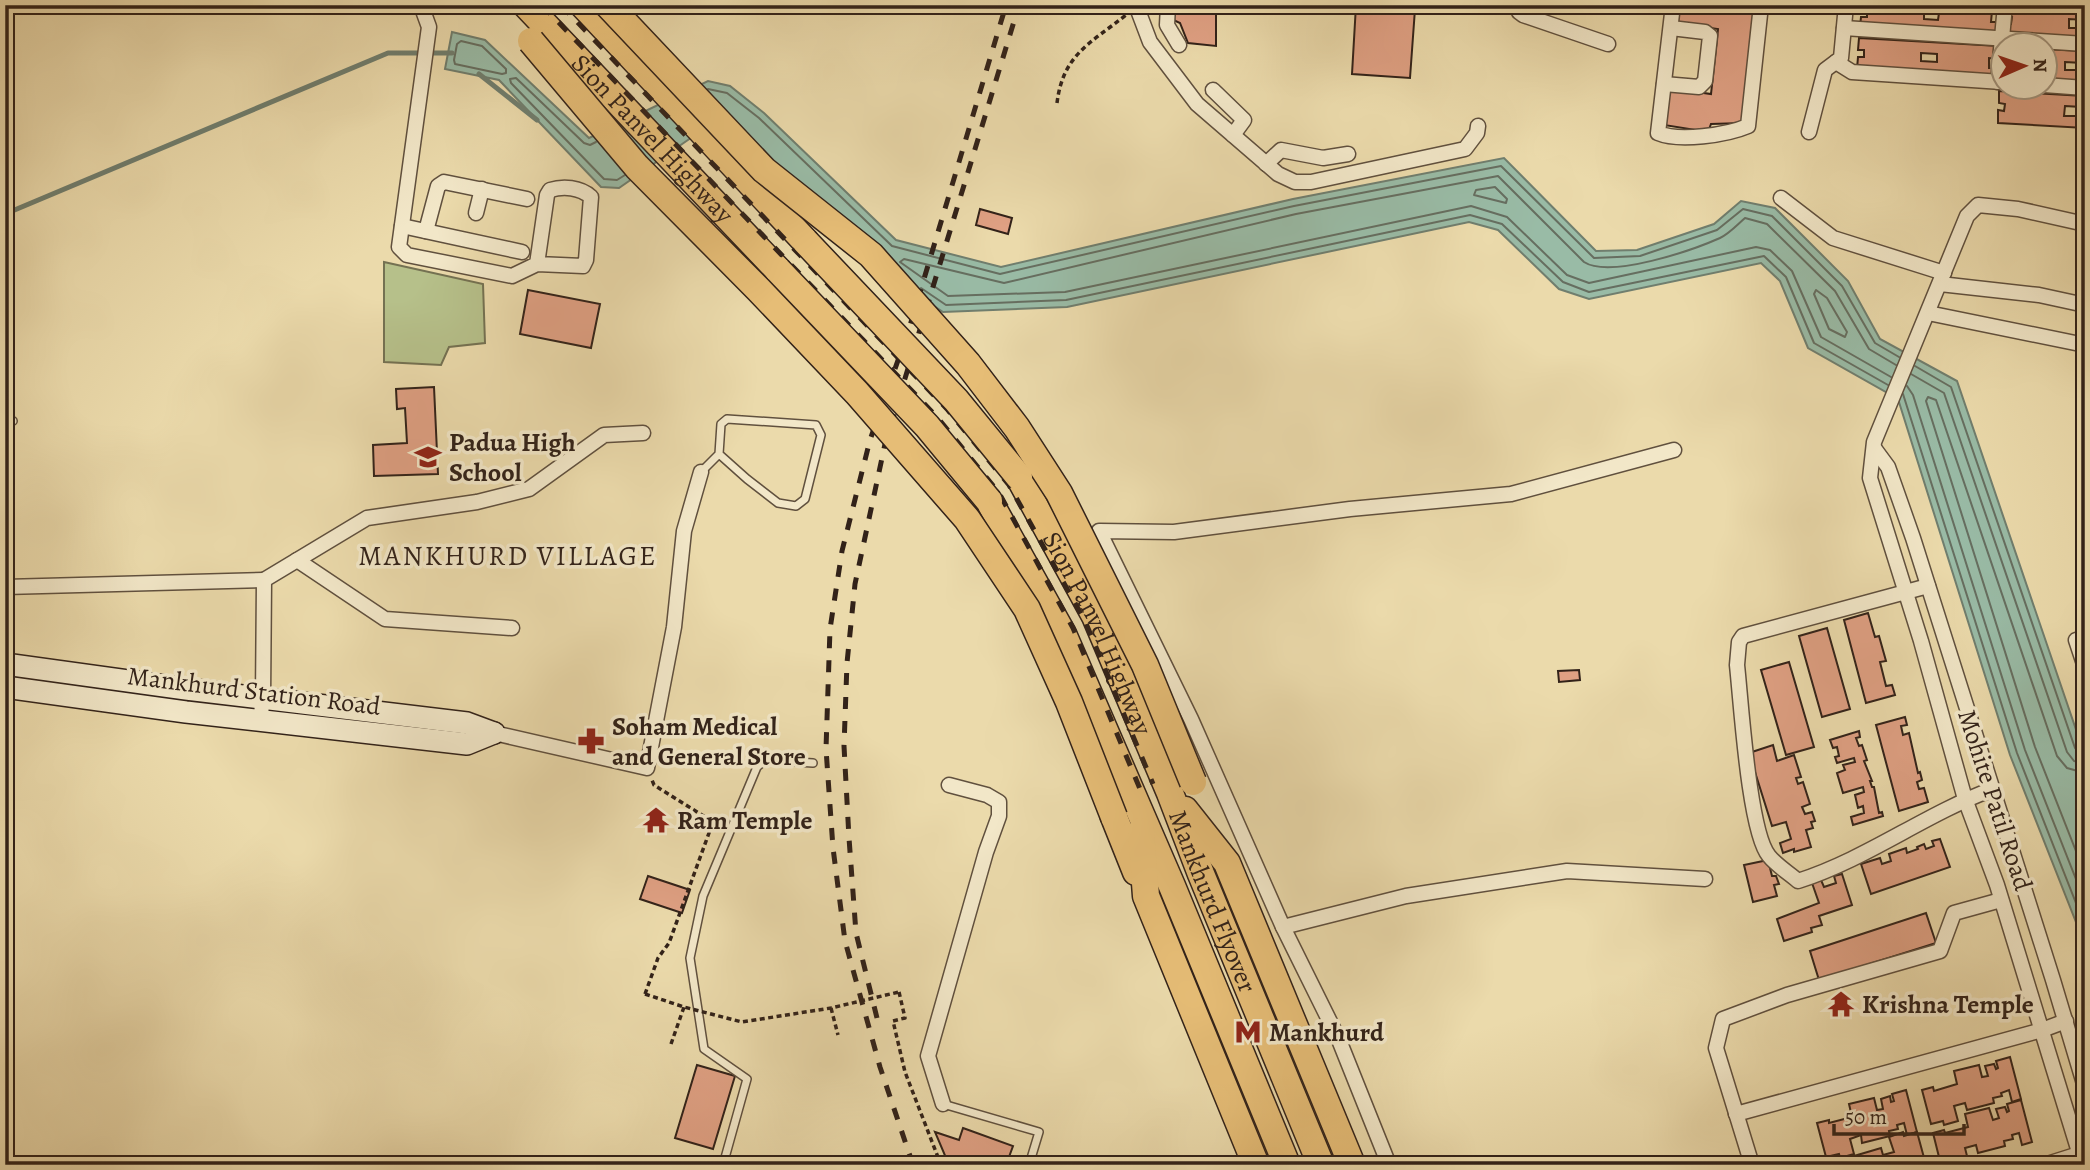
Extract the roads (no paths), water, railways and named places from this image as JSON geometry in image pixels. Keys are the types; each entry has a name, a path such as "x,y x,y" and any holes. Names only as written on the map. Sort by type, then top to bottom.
{"highway":[{"path":"513,5 531,41 637,167 857,393 967,519 1027,609 1069,702 1126,813 1146,896 1256,1165"},
{"name":"Sion Panvel Highway","path":"526,5 927,426 989,501 1063,634 1126,813"},
{"name":"Sion Panvel Highway","path":"583,5 956,400 1019,477 1095,616 1182,788"},
{"path":"608,5 764,170 871,255 968,364 1017,428 1059,493 1145,664 1182,788 1227,863 1352,1165"},
{"name":"Mankhurd Flyover","path":"1182,788 1201,874 1321,1165"},
{"name":"Mankhurd Flyover","path":"1126,813 1172,886 1287,1165"}],"street":[{"path":"421,5 429,27 399,247 407,255 512,276 537,264 583,266 586,260 591,197 584,191 559,187 550,190 537,264"},
{"path":"1168,5 1167,24 1179,45"},
{"path":"1519,5 1519,12 1523,15 1608,44"},
{"path":"1673,5 1658,133 1665,136 1693,137 1748,126 1761,5"},
{"path":"1809,132 1825,70 1840,58 1846,5"},
{"path":"2003,32 2005,5"},
{"path":"1132,9 1150,43 1197,104 1278,174 1295,182 1311,182 1465,149 1477,133 1478,125"},
{"path":"1664,84 1699,87 1705,81 1710,36 1705,32 1671,28"},
{"path":"1844,28 1988,37"},
{"path":"2058,42 2085,44"},
{"path":"1836,62 1852,72 1988,81"},
{"path":"2058,86 2085,88"},
{"path":"1213,90 1249,124 1233,135"},
{"path":"1266,164 1281,150 1322,158 1348,155"},
{"path":"426,231 438,186 444,182 527,200"},
{"path":"476,213 482,189"},
{"path":"1781,198 1833,237 1942,279 2085,305"},
{"name":"Mohite Patil Road","path":"2083,1157 2001,900 1965,799 1921,641 1870,478 1874,448 1967,216 1979,205 2018,209 2085,225"},
{"path":"402,226 522,252"},
{"path":"1928,313 2085,345"},
{"path":"5,587 264,580 366,518 477,502 529,489 604,435 643,433"},
{"path":"1874,448 1888,467 1914,541 2085,1087"},
{"path":"1389,1165 1339,1040 1283,927 1191,719 1099,531 1174,532 1350,509 1511,494 1674,450"},
{"name":"Mankhurd Station Road","path":"5,664 467,723 494,733 648,768 674,627 684,531 701,472"},
{"path":"1892,548 1914,541"},
{"path":"297,560 386,619 512,628"},
{"path":"260,721 263,698 264,580"},
{"path":"1928,586 1743,636 1739,642 1738,665 1753,807 1759,834 1768,855 1798,881 1826,872 1965,799 1993,789"},
{"path":"1921,641 1943,634"},
{"path":"2085,638 2076,640 2085,667"},
{"name":"Mankhurd Station Road","path":"5,687 260,721 467,744 494,733"},
{"path":"943,1104 928,1056 986,852 999,816 999,802 988,795 950,785"},
{"path":"1283,927 1406,896 1567,872 1704,879"},
{"path":"1752,1165 1716,1048 1723,1019 1787,995 1940,951 1954,913 2001,900"},
{"path":"2025,978 2050,970"},
{"path":"1736,1114 2042,1030 2066,1021"},
{"path":"2044,1165 2083,1157"}],"lane":[{"path":"701,472 719,454 721,424 727,419 816,425 821,435 805,499 796,506 778,503 719,454"},
{"path":"723,1165 747,1079 704,1049 690,958 703,896 757,767 765,760 813,763"},
{"path":"943,1104 1039,1132 1029,1165"}],"water":[{"path":"452,32 485,40 589,138 708,81 730,86 764,113 896,240 1001,267 1293,199 1504,158 1596,251 1637,250 1714,224 1741,201 1775,208 1848,281 1880,339 1957,381 2085,756 2085,945 2010,755 1898,399 1808,348 1780,281 1761,263 1589,299 1559,289 1498,230 1469,222 1067,307 943,312 876,267 708,126 619,188 601,187 499,80 445,69"}],"waterway":[{"path":"5,214 388,53 452,53"},
{"path":"479,74 537,120"}],"railway":[{"path":"542,5 937,417 999,493 1073,628 1140,789"},
{"path":"561,5 947,409 1009,485 1085,621 1153,784"},
{"path":"913,1165 880,1067 845,941 833,848 826,749 830,629 842,551 870,440 909,329 1006,5"},
{"path":"877,1018 856,933 844,746 847,663 855,584 885,444 1019,5"}],"place":[{"name":"Padua High School","path":"428,457"},
{"name":"Soham Medical and General Store","path":"591,741"},
{"name":"Ram Temple","path":"656,820"},
{"name":"Krishna Temple","path":"1841,1004"},
{"name":"Mankhurd","path":"1248,1032"}],"district":[{"name":"MANKHURD VILLAGE","path":"508,556"}]}
